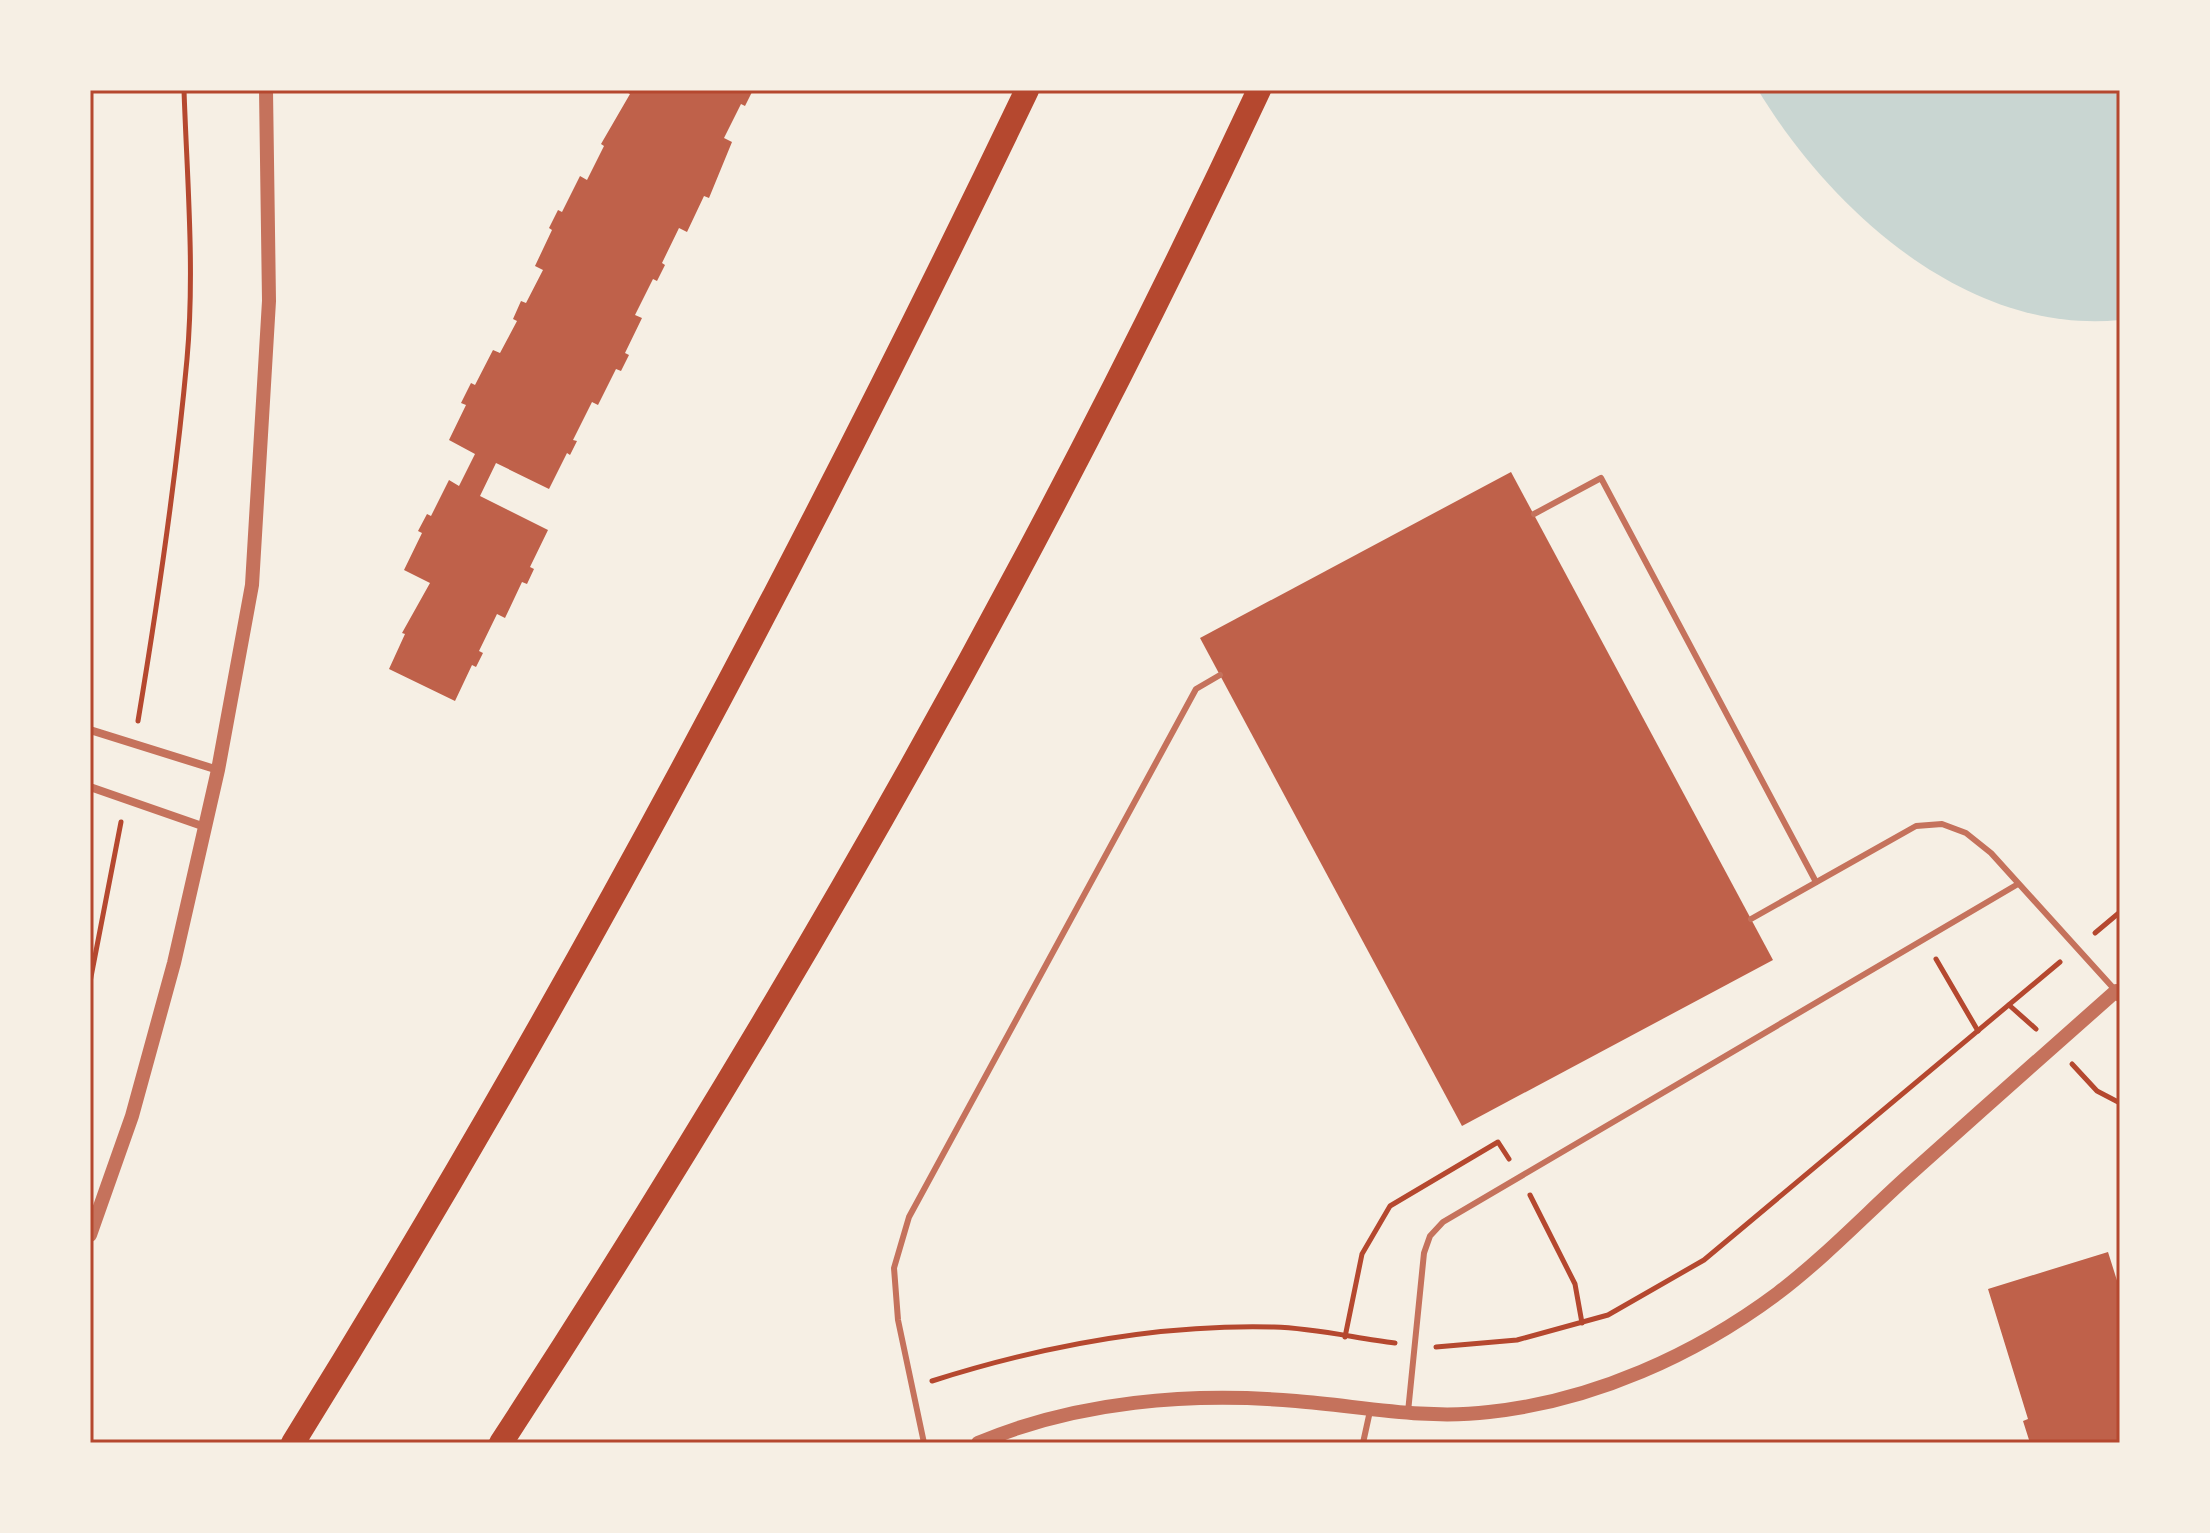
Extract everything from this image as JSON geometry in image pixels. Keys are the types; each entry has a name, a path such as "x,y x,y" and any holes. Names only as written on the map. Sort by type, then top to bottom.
{"highway":[{"path":"293,1443 377,1306 636,854 817,516 1027,90"},
{"path":"501,1443 768,1018 935,727 1094,428 1259,90"}],"street":[{"path":"90,1235 132,1116 174,963 218,770 252,585 269,301 266,90"},
{"path":"90,730 218,770"},
{"path":"90,787 205,827"},
{"path":"978,1443 1059,1418 1136,1402 1226,1396 1408,1414 1487,1413 1556,1401 1632,1375 1709,1339 1779,1292 2118,993"}],"lane":[{"path":"1534,514 1601,478 1816,882"},
{"path":"924,1443 898,1320 894,1268 909,1217 1196,689 1220,675"},
{"path":"1751,919 1916,826 1942,824 1966,833 1991,853 2118,993"},
{"path":"1408,1414 1424,1253 1430,1236 1443,1222 2018,884"},
{"path":"1363,1443 1371,1409"}],"path":[{"path":"134,743 160,588 187,357 190,251 184,90"},
{"path":"90,982 125,800"},
{"path":"912,1388 994,1361 1164,1329 1276,1327 1433,1347 1517,1340 1608,1315 1704,1260 2120,912"},
{"path":"1925,938 1978,1031"},
{"path":"2097,1091 2120,1103"},
{"path":"1345,1337 1362,1254 1390,1206 1498,1142"},
{"path":"1521,1176 1575,1284 1582,1323"}],"shaded area":[{"path":"1758,90 2120,90 2120,320 2064,319 2010,308 1958,286 1910,256 1865,220 1824,180"}],"building":[{"path":"623,90 753,90 745,106 741,104 724,138 732,142 709,198 704,196 687,232 679,228 657,281 653,279 635,315 642,318 625,353 629,355 621,371 616,369 598,405 592,402 573,440 577,441 570,455 567,453 549,489 496,463 480,496 548,530 530,567 534,569 527,584 522,582 505,618 497,614 479,651 483,653 476,667 472,665 455,701 389,669 405,634 402,633 430,583 404,570 422,533 418,531 427,514 431,516 449,480 459,486 475,454 449,440 466,405 461,403 471,383 475,385 493,350 500,353 517,321 513,319 521,301 526,303 543,270 535,266 552,230 549,228 558,210 562,212 580,176 587,180 604,146 601,144 630,94"},
{"path":"1511,472 1773,960 1462,1126 1200,638"},
{"path":"2108,1252 2120,1290 2120,1443 2030,1443 2023,1421 2028,1419 1988,1289"}]}
